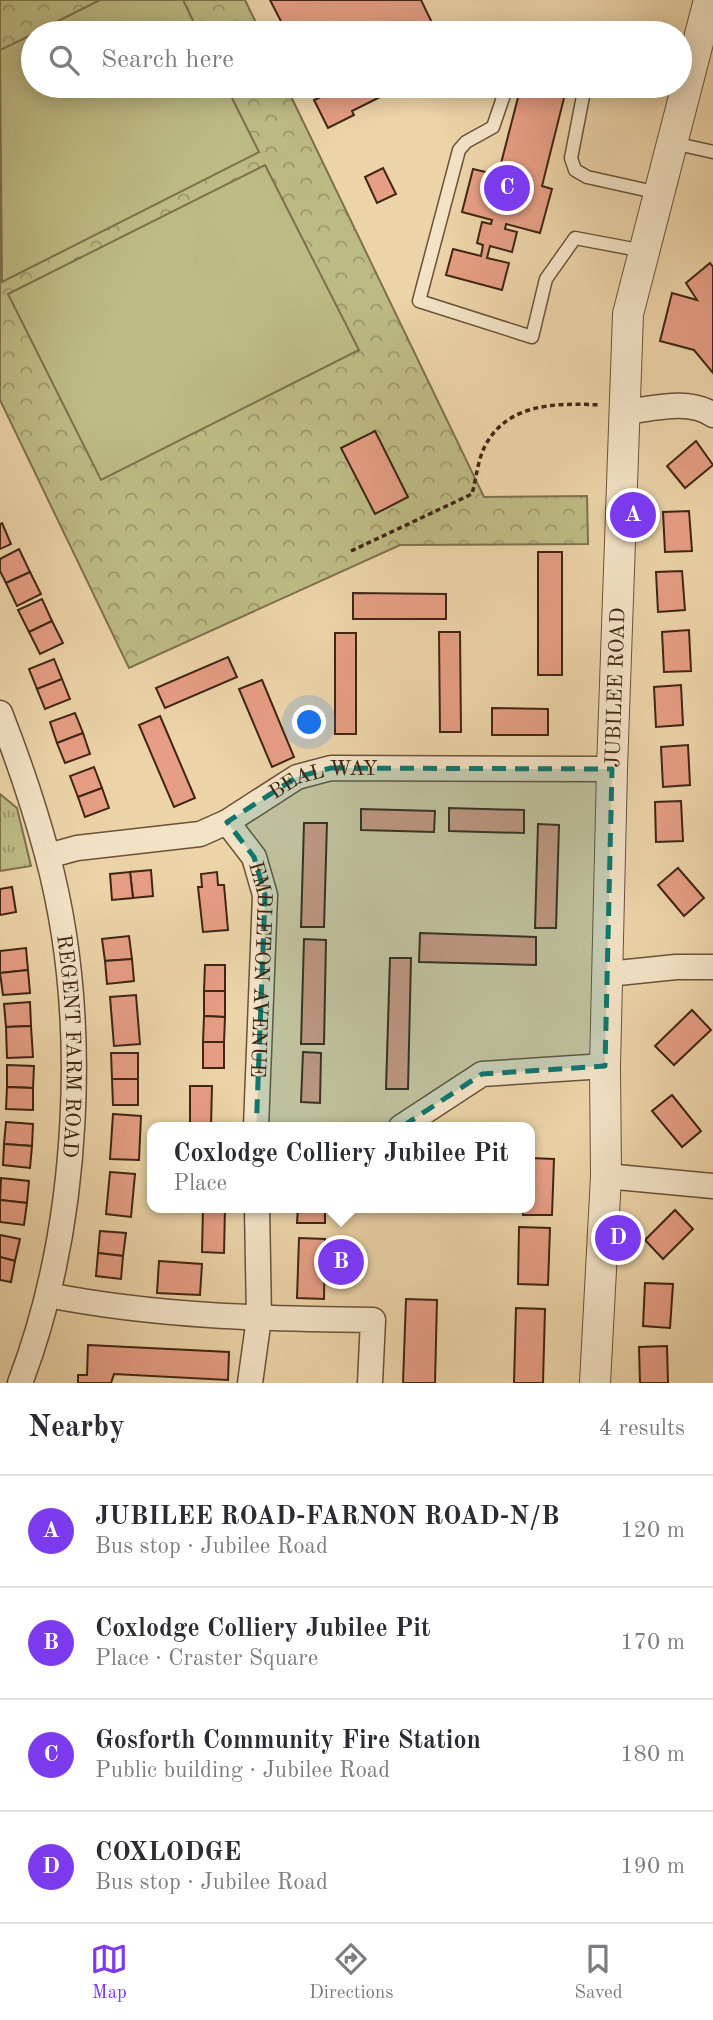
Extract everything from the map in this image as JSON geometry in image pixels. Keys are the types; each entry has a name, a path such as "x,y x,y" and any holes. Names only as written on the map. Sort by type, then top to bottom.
{"street":[{"name":"JUBILEE ROAD","path":"692,66 709,0"},
{"name":"JUBILEE ROAD","path":"595,1383 606,1176 605,1066 612,769 628,314 684,98"},
{"path":"625,410 702,407 713,415"},
{"name":"REGENT FARM ROAD","path":"0,713 10,767 48,856 71,1001 72,1135 56,1266 20,1383"},
{"name":"BEAL WAY","path":"48,856 77,848 200,834 227,822 297,777 331,768 612,769"},
{"name":"EMBLETON AVENUE","path":"227,822 254,857 265,895 256,1122"},
{"path":"608,974 713,967"},
{"path":"409,1122 482,1074 605,1066"},
{"path":"606,1176 713,1186"},
{"path":"250,1383 259,1318 257,1213"},
{"path":"48,1295 118,1309 259,1318 373,1320 370,1383"}],"lane":[{"path":"503,98 493,127 466,142 459,150 419,301 532,337 546,279 575,238 644,251"},
{"path":"582,98 571,158 575,170 587,177 659,193"},
{"path":"672,143 713,152"}],"path":[{"path":"351,551 472,494 483,448 496,428 524,410 561,403 625,410"}],"highlighted area":[{"path":"331,768 612,769 605,1066 482,1074 397,1130 256,1135 265,895 254,857 227,822 297,777"}],"green space":[{"path":"0,0 245,0 255,21 21,21 21,98 292,98 484,497 587,496 588,544 400,545 129,668 0,400"},
{"path":"100,0 183,0 193,21 58,21"},
{"path":"21,40 21,98 232,98 259,152 2,282 0,50"},
{"path":"265,165 359,350 101,480 8,294"},
{"path":"0,794 17,808 31,866 0,871"}],"building":[{"path":"270,0 421,0 431,21 281,21"},
{"path":"378,98 352,111 354,115 328,128 314,100"},
{"path":"518,98 564,98 542,186 552,189 540,233 506,224 505,229 517,232 512,252 490,246 487,258 509,263 502,290 446,275 453,249 481,256 483,245 477,243 482,222 491,224 492,220 462,212 473,169 498,175"},
{"path":"383,168 396,194 377,203 365,177"},
{"path":"710,263 713,267 713,373 694,350 660,341 672,293 697,300 686,283"},
{"path":"375,431 408,497 375,514 341,448"},
{"path":"696,441 713,465 685,488 667,466"},
{"path":"689,511 692,551 665,552 663,512"},
{"path":"2,523 11,544 0,549 0,524"},
{"path":"19,549 30,572 6,583 0,571 0,559"},
{"path":"538,552 562,552 562,675 538,675"},
{"path":"682,571 685,610 658,612 656,572"},
{"path":"30,572 41,594 17,606 6,583"},
{"path":"353,593 446,594 446,619 353,619"},
{"path":"42,599 52,621 29,632 18,610"},
{"path":"52,621 63,643 40,654 29,632"},
{"path":"689,630 691,671 664,672 662,632"},
{"path":"439,632 460,632 461,732 440,732"},
{"path":"335,633 356,633 356,734 335,734"},
{"path":"228,657 237,677 165,708 156,688"},
{"path":"54,659 62,679 37,689 29,669"},
{"path":"62,679 70,699 45,709 37,689"},
{"path":"262,680 294,757 272,767 239,689"},
{"path":"681,685 683,725 656,727 654,687"},
{"path":"492,708 548,709 548,735 492,735"},
{"path":"75,713 83,733 57,743 50,722"},
{"path":"160,716 195,798 174,807 139,725"},
{"path":"83,733 90,754 65,763 57,743"},
{"path":"688,745 690,785 663,787 661,747"},
{"path":"94,767 102,788 78,797 70,776"},
{"path":"102,788 109,808 85,817 78,797"},
{"path":"681,801 683,841 656,842 655,802"},
{"path":"449,808 524,810 524,833 449,831"},
{"path":"361,809 435,811 434,832 361,830"},
{"path":"304,823 327,823 324,927 301,927"},
{"path":"538,824 559,825 556,928 535,928"},
{"path":"678,868 704,898 684,916 658,885"},
{"path":"151,870 153,896 133,898 130,872"},
{"path":"130,872 133,898 112,900 110,874"},
{"path":"217,872 218,885 224,885 228,930 203,932 198,887 202,887 201,874"},
{"path":"12,887 16,912 0,915 0,889"},
{"path":"420,933 536,937 536,965 419,962"},
{"path":"129,936 132,959 105,961 102,939"},
{"path":"304,939 326,940 324,1044 301,1044"},
{"path":"26,948 28,970 0,973 0,951"},
{"path":"390,958 411,958 408,1089 386,1089"},
{"path":"132,959 134,981 107,984 105,961"},
{"path":"205,965 225,965 225,991 204,991"},
{"path":"28,970 30,993 3,995 0,973"},
{"path":"204,991 225,991 225,1017 204,1016"},
{"path":"136,995 140,1044 114,1046 110,997"},
{"path":"30,1002 31,1026 6,1027 4,1004"},
{"path":"692,1010 711,1030 674,1065 655,1046"},
{"path":"204,1016 225,1017 224,1042 203,1042"},
{"path":"31,1026 33,1057 7,1058 6,1027"},
{"path":"203,1042 224,1042 224,1068 203,1068"},
{"path":"303,1052 321,1053 320,1103 301,1102"},
{"path":"111,1053 138,1053 138,1079 112,1079"},
{"path":"7,1065 34,1066 33,1088 7,1087"},
{"path":"112,1079 138,1079 138,1105 113,1105"},
{"path":"190,1086 212,1086 211,1122 190,1122"},
{"path":"7,1087 33,1088 33,1110 6,1109"},
{"path":"672,1095 701,1131 682,1147 652,1111"},
{"path":"113,1114 141,1116 139,1160 110,1159"},
{"path":"6,1122 33,1124 32,1146 4,1144"},
{"path":"4,1144 32,1146 30,1168 3,1165"},
{"path":"535,1158 554,1159 552,1215 523,1215 535,1213"},
{"path":"110,1172 135,1174 131,1217 106,1214"},
{"path":"1,1178 29,1181 27,1203 0,1200"},
{"path":"0,1200 27,1203 24,1225 0,1222"},
{"path":"675,1210 693,1229 663,1259 645,1240"},
{"path":"203,1213 225,1213 224,1253 202,1252"},
{"path":"298,1213 325,1213 325,1223 297,1223"},
{"path":"519,1227 550,1228 548,1285 518,1284"},
{"path":"100,1231 126,1233 123,1256 98,1253"},
{"path":"0,1235 20,1239 15,1261 0,1257"},
{"path":"299,1238 325,1239 324,1299 297,1298"},
{"path":"98,1253 123,1256 121,1279 96,1276"},
{"path":"0,1257 15,1261 11,1282 0,1280"},
{"path":"159,1261 202,1264 200,1295 157,1293"},
{"path":"645,1283 673,1284 670,1328 643,1326"},
{"path":"406,1299 437,1300 435,1383 403,1383"},
{"path":"516,1308 545,1309 543,1383 514,1383"},
{"path":"88,1345 229,1352 228,1380 114,1374 111,1383 78,1383 78,1375 87,1375"},
{"path":"667,1346 668,1383 640,1383 639,1347"}],"place":[{"name":"Gosforth Community Fire Station","path":"507,188"},
{"name":"JUBILEE ROAD-FARNON ROAD-N/B","path":"633,515"},
{"name":"COXLODGE","path":"618,1238"},
{"name":"Coxlodge Colliery Jubilee Pit","path":"341,1262"}]}
